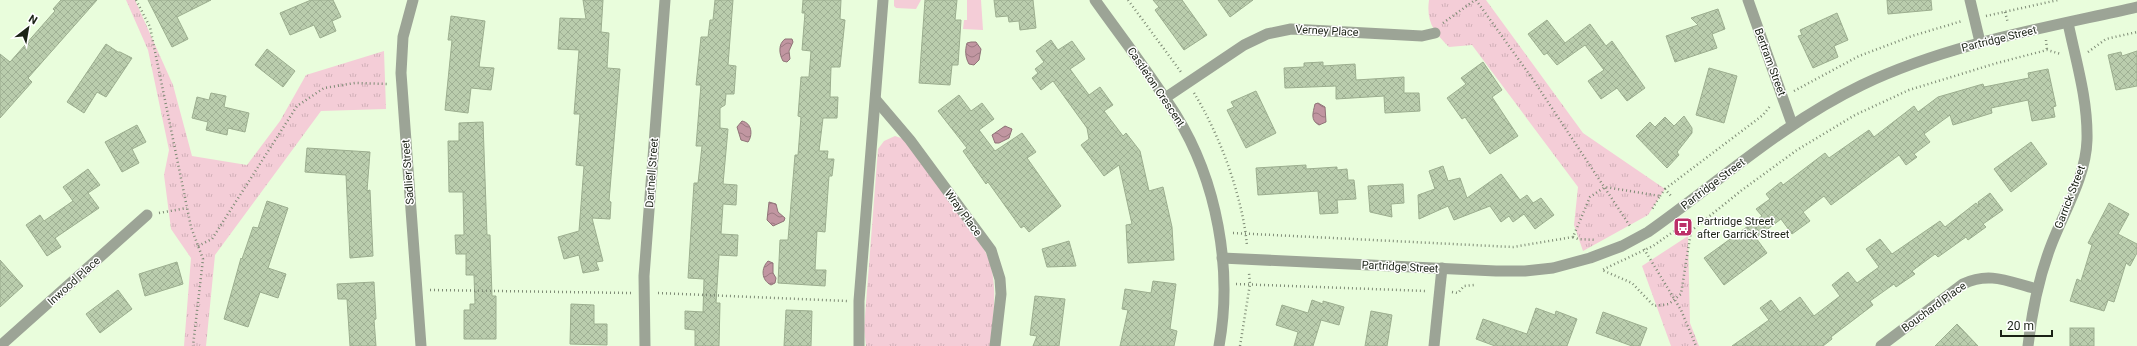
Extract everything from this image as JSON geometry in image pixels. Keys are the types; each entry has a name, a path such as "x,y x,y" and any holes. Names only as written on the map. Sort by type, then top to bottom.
{"street":[{"name":"Sadlier Street","path":"413,0 404,37 401,85 420,346"},
{"name":"Dartnell Street","path":"645,346 644,293 665,0"},
{"path":"859,346 859,301 883,0"},
{"name":"Castleton Crescent","path":"1095,0 1165,98 1176,115 1196,153 1210,193 1219,232 1224,284 1223,326 1219,346"},
{"name":"Bertram Street","path":"1748,0 1792,124"},
{"path":"1970,0 1980,42"},
{"name":"Partridge Street","path":"1222,258 1499,271 1553,268 1590,258 1639,238 1792,124 1874,80 1908,65 1980,42 2137,8"},
{"name":"Garrick Street","path":"2028,346 2037,289 2052,244 2082,171 2087,141 2087,112 2068,23"},
{"name":"Verney Place","path":"1165,98 1244,45 1267,34 1291,29 1422,36 1435,33"},
{"name":"Wray Place","path":"876,100 910,140 990,250 1000,278 1001,294 995,346"},
{"name":"Inwood Place","path":"0,346 147,215"},
{"path":"1434,346 1442,268"},
{"name":"Bouchard Place","path":"1880,346 1963,284 1976,278 1995,278 2037,289"}],"path":[{"path":"136,0 150,28 187,208 203,259 193,346"},
{"path":"1435,33 1445,20 1476,0 1534,81 1639,238 1674,300 1696,346"},
{"path":"1648,215 1665,189 1763,115 1775,100 1859,56 1912,36 1974,18 2058,0"},
{"path":"1629,258 1602,270 1632,283 1654,306 1669,304 1681,294 1691,231 1742,190 1797,150 1855,116 1909,90 2047,50 2067,55 2088,52 2106,39 2137,32"},
{"path":"198,246 212,239 297,106 324,88 355,83 401,85"},
{"path":"1573,237 1590,197 1605,188 1660,196"},
{"path":"1665,189 1673,198 1670,201"},
{"path":"147,215 187,208"},
{"path":"1648,248 1680,227 1691,231"},
{"path":"1219,232 1513,247 1573,237 1591,241 1603,239"},
{"path":"1224,284 1458,293"},
{"path":"416,289 644,293 859,301"}],"green space":[{"path":"126,0 135,0 173,85 192,156 247,165 280,121 306,75 384,51 386,109 321,111 215,255 206,346 184,346 191,258 171,229 164,175 169,150 148,50"},
{"path":"894,0 921,0 916,9 896,8 894,6"},
{"path":"967,0 981,0 983,30 963,29 964,20 967,20"},
{"path":"1429,0 1486,0 1583,133 1665,189 1648,215 1583,251 1574,225 1578,187 1472,45 1449,47 1435,31 1430,21 1428,8"},
{"path":"895,136 908,142 985,251 990,262 994,286 994,310 990,346 866,346 864,329 878,149 884,141"},
{"path":"1688,236 1690,323 1699,346 1671,346 1642,266"}],"water":[{"path":"785,39 792,39 793,42 789,51 790,59 787,62 783,61 780,52 780,46"},
{"path":"976,42 981,49 979,60 974,65 969,64 966,56 967,43"},
{"path":"1318,103 1325,107 1326,122 1319,125 1313,119 1315,104"},
{"path":"742,121 748,124 751,130 751,136 748,142 741,140 737,127"},
{"path":"1005,126 1012,129 1009,138 999,143 995,143 992,135"},
{"path":"769,202 776,204 778,212 785,218 784,221 773,226 767,220"},
{"path":"768,261 773,263 773,273 776,278 775,283 771,285 765,280 763,274 764,267"}],"building":[{"path":"61,0 97,0 28,78 32,82 0,118 0,54 10,62 55,11 53,9"},
{"path":"148,0 211,0 177,17 188,39 172,47"},
{"path":"311,0 333,0 341,17 332,21 336,31 320,38 314,25 290,35 280,13"},
{"path":"583,0 603,0 601,32 609,33 607,68 620,69 609,201 611,202 610,219 592,218 603,261 596,262 599,270 583,273 579,255 564,259 558,237 579,231 584,166 576,165 580,114 574,114 579,50 558,49 560,18 586,19"},
{"path":"715,0 733,0 728,65 736,66 734,94 726,94 725,105 720,108 720,128 728,129 723,184 737,185 736,205 723,204 721,234 738,235 737,256 719,255 716,303 720,303 719,346 695,346 695,330 685,329 685,311 703,312 704,279 688,278 694,183 698,183 702,146 696,146 701,85 696,85 701,37 708,37 710,20 713,20"},
{"path":"803,0 841,0 840,19 845,20 840,67 831,67 830,97 838,97 837,118 823,118 819,151 828,151 827,159 834,159 832,176 829,176 825,232 817,231 815,270 826,270 825,286 778,283 780,240 788,240 795,155 798,155 801,117 798,116 801,77 809,77 811,51 802,50 805,13 802,13"},
{"path":"925,0 957,0 955,20 961,20 958,65 952,65 950,85 919,83"},
{"path":"994,0 1033,0 1036,28 1020,30 1019,21 1009,22 1008,16 996,17"},
{"path":"1153,0 1182,0 1207,35 1184,50 1155,10 1159,7"},
{"path":"1218,0 1253,0 1230,17"},
{"path":"1887,0 1931,0 1932,10 1888,14"},
{"path":"1718,9 1725,29 1712,34 1717,48 1675,62 1666,36 1698,25 1691,18"},
{"path":"1837,13 1848,40 1834,46 1838,57 1813,68 1798,36 1802,35 1800,30"},
{"path":"451,16 485,21 479,67 494,68 491,90 471,88 468,113 445,110 452,40 448,40"},
{"path":"1547,20 1565,43 1590,24 1606,46 1612,41 1645,88 1627,101 1617,88 1601,99 1588,81 1604,70 1585,45 1557,65 1547,53 1544,55 1528,34"},
{"path":"1051,40 1058,50 1072,41 1085,59 1070,69 1089,95 1100,87 1113,105 1104,111 1123,136 1126,133 1140,151 1149,191 1163,187 1172,227 1174,260 1128,263 1126,225 1132,224 1119,165 1104,176 1081,145 1089,139 1087,128 1053,81 1041,90 1032,78 1038,73 1035,69 1044,62 1036,51"},
{"path":"106,44 118,52 132,58 106,97 97,92 84,113 67,102"},
{"path":"267,49 295,71 283,87 255,65"},
{"path":"2137,51 2137,86 2116,90 2108,55 2121,52 2122,56"},
{"path":"1323,62 1323,66 1355,64 1356,80 1404,77 1404,93 1419,93 1420,111 1385,113 1384,96 1336,99 1336,86 1285,88 1284,68 1304,67 1304,63"},
{"path":"1483,62 1502,90 1492,97 1518,136 1490,154 1465,117 1462,119 1447,98 1466,84 1461,78"},
{"path":"1709,68 1737,76 1724,123 1696,115"},
{"path":"2048,69 2056,106 2053,107 2055,117 2032,121 2028,100 1991,108 1992,113 1953,125 1950,115 1924,134 1930,142 1914,154 1917,157 1906,165 1899,155 1831,205 1824,196 1803,212 1810,221 1792,234 1781,219 1756,238 1767,253 1724,285 1704,258 1762,216 1756,209 1770,199 1766,194 1781,182 1783,185 1825,153 1829,158 1869,130 1874,137 1914,106 1918,112 1938,97 1983,84 1984,87 2029,78 2028,73"},
{"path":"1256,91 1276,133 1246,148 1227,110 1234,107 1231,102"},
{"path":"211,93 226,96 224,107 249,113 245,132 228,128 227,135 206,130 208,122 192,118 197,97 209,100"},
{"path":"959,95 971,111 982,103 994,119 979,130 995,151 1022,133 1036,152 1027,158 1061,206 1029,232 1024,226 1021,228 988,182 986,184 963,151 967,148 938,111"},
{"path":"1684,116 1692,128 1692,133 1677,152 1679,155 1667,168 1636,136 1650,122 1655,127 1665,117 1674,126"},
{"path":"483,122 487,235 490,235 492,296 496,296 496,339 464,339 464,310 470,310 470,304 475,304 474,275 466,275 466,254 456,254 455,235 464,235 463,192 449,192 448,141 459,141 459,123"},
{"path":"137,125 146,142 132,149 139,163 122,172 105,142"},
{"path":"2031,142 2047,164 2011,192 1994,169"},
{"path":"307,148 370,152 367,191 370,190 373,256 350,258 346,175 305,172"},
{"path":"1306,165 1306,169 1337,167 1337,170 1347,169 1348,180 1354,180 1356,199 1337,200 1338,213 1320,214 1318,191 1258,195 1256,168"},
{"path":"1443,166 1448,181 1460,178 1467,198 1501,174 1520,200 1527,195 1533,203 1541,198 1554,215 1535,229 1524,214 1513,222 1509,216 1501,222 1490,206 1454,220 1448,206 1419,219 1418,195 1435,189 1429,171"},
{"path":"88,169 100,185 88,193 99,208 55,238 61,247 47,256 26,225 40,215 44,221 73,201 63,187"},
{"path":"1403,184 1404,203 1391,204 1392,217 1370,212 1368,186"},
{"path":"1990,193 2003,210 1983,224 1986,227 1968,240 1966,237 1938,257 1935,254 1912,271 1915,274 1896,287 1894,284 1870,301 1873,305 1831,337 1832,339 1823,346 1732,346 1769,320 1760,308 1771,300 1780,312 1800,297 1814,316 1840,296 1832,285 1848,272 1857,283 1879,267 1866,249 1880,239 1892,254 1940,221 1945,227 1976,203 1979,207 1978,202"},
{"path":"267,201 288,208 268,268 286,274 278,298 260,292 248,327 224,319 241,258 242,259 253,227 258,228"},
{"path":"2109,203 2129,214 2118,234 2137,244 2137,253 2130,266 2126,263 2114,302 2108,300 2104,311 2070,301 2077,279 2081,281 2092,245 2088,243"},
{"path":"1069,241 1076,266 1047,267 1042,249"},
{"path":"0,260 23,286 0,307"},
{"path":"177,262 183,284 145,296 139,274"},
{"path":"1153,281 1176,284 1170,329 1177,331 1174,346 1120,346 1128,310 1122,309 1125,289 1151,293"},
{"path":"374,282 376,346 350,346 347,299 338,299 337,284"},
{"path":"118,290 132,309 100,333 86,314"},
{"path":"1035,296 1065,299 1059,346 1033,346 1037,336 1030,335"},
{"path":"1312,300 1323,304 1323,301 1344,307 1339,325 1321,320 1313,346 1294,346 1298,332 1276,325 1282,305 1308,313"},
{"path":"571,304 594,305 594,324 607,324 607,345 570,344"},
{"path":"1536,308 1555,315 1556,311 1577,319 1567,346 1495,346 1476,339 1483,319 1527,334"},
{"path":"786,310 812,311 811,346 784,346"},
{"path":"1371,311 1392,315 1387,346 1365,346"},
{"path":"1603,312 1647,328 1640,346 1632,346 1596,333"},
{"path":"1957,324 1978,346 1935,346"},
{"path":"2070,328 2094,328 2094,346 2070,346"}],"place":[{"name":"Partridge Street after Garrick Street","path":"1683,227"}]}
